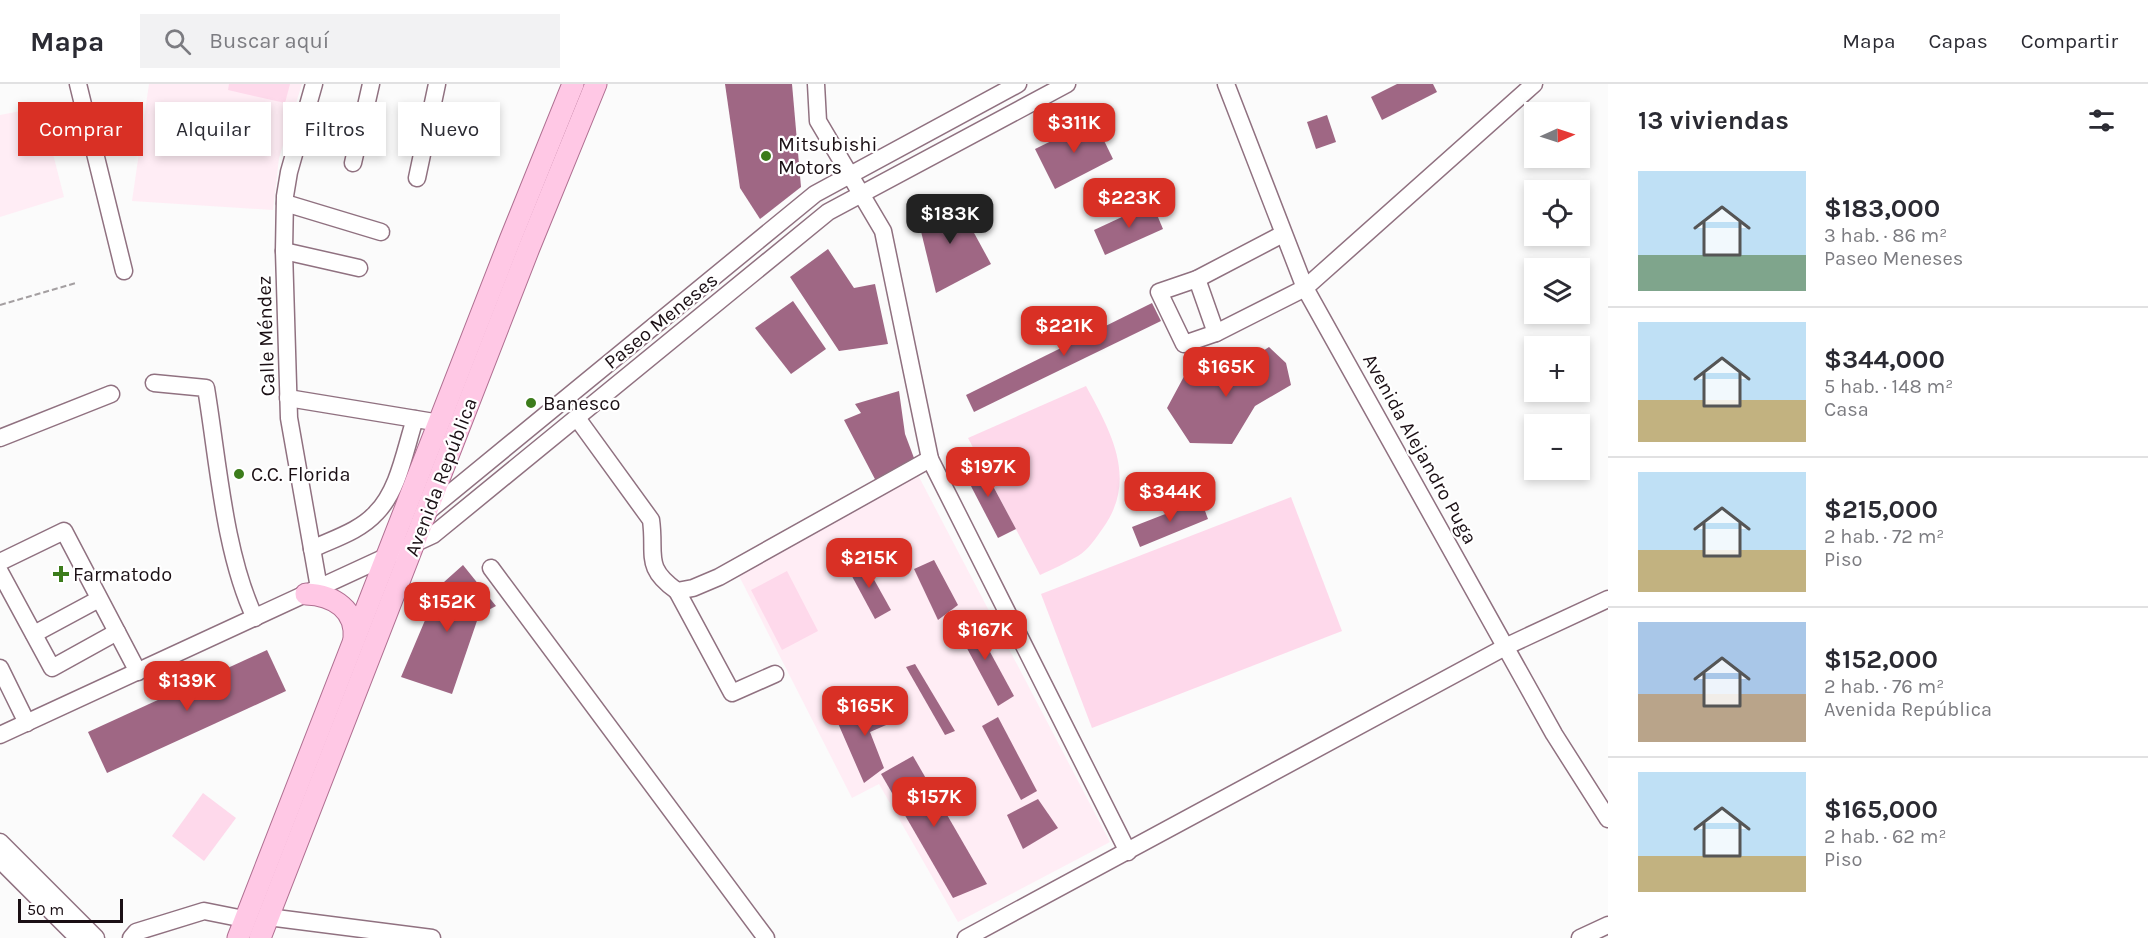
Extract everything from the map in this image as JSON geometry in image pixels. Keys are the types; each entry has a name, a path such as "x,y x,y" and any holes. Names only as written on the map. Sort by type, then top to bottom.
{"main road":[{"name":"Avenida República","path":"241,929 573,84"},
{"name":"Avenida República","path":"260,938 529,248 596,84"},
{"path":"313,591 341,604 354,624 354,645"}],"street":[{"path":"78,84 124,271"},
{"name":"Calle Méndez","path":"313,591 312,549 291,440 284,251 285,203 289,172 314,84"},
{"path":"353,163 371,84"},
{"path":"417,178 437,84"},
{"path":"816,84 818,121 851,172 883,231 930,459 1128,852"},
{"name":"Paseo Meneses","path":"388,556 428,510 798,206 851,172 1018,84"},
{"name":"Paseo Meneses","path":"388,556 415,544 448,524 812,225 861,193 1067,84"},
{"name":"Avenida Alejandro Puga","path":"1226,84 1305,288 1507,646 1554,734 1608,819"},
{"path":"1283,234 1197,279 1159,292 1184,344 1216,333 1305,288 1534,84"},
{"path":"285,203 381,232"},
{"path":"284,251 359,268"},
{"path":"1197,279 1216,333"},
{"path":"154,383 206,388 235,566 244,595 255,618"},
{"path":"0,438 111,394"},
{"path":"288,398 440,423"},
{"path":"577,418 651,520 653,535 651,555 661,579 677,591 732,693 774,674"},
{"path":"312,549 348,533 376,514 386,501 395,480 415,419"},
{"path":"677,591 693,588 718,577 930,459"},
{"path":"0,562 64,531 138,672"},
{"path":"0,735 388,556"},
{"path":"490,568 766,938"},
{"path":"0,572 52,668 117,632"},
{"path":"34,634 99,599"},
{"path":"966,938 1507,646 1608,599"},
{"path":"0,668 27,723"},
{"path":"0,842 96,938"},
{"path":"0,860 78,938"},
{"path":"131,938 136,932 204,911 241,929"},
{"path":"268,917 432,938"},
{"path":"1580,938 1608,925"}],"path":[{"path":"0,305 76,283"}],"shaded area":[{"path":"149,84 302,84 296,102 283,102 283,145 279,158 273,210 132,201 139,156 143,156 143,125"},
{"path":"229,84 290,84 285,102 283,103 228,90"},
{"path":"18,111 18,156 54,156 64,197 0,217 0,115"},
{"path":"1086,386 1112,438 1120,474 1119,492 1113,510 1103,528 1088,547 1078,556 1040,575 968,438"},
{"path":"918,475 1110,842 958,922 879,784 852,798 738,574"},
{"path":"1291,497 1342,631 1092,728 1041,594"},
{"path":"787,571 818,631 782,650 751,590"},
{"path":"203,793 236,818 204,861 172,836"}],"building":[{"name":"Mitsubishi Motors","path":"725,84 792,84 801,187 760,219 740,188"},
{"path":"1397,84 1433,84 1437,92 1382,120 1371,97"},
{"path":"1327,115 1336,142 1316,149 1307,122"},
{"path":"1094,120 1113,159 1055,189 1035,149"},
{"path":"955,198 991,264 936,293 917,215"},
{"path":"1152,203 1163,229 1105,255 1094,230"},
{"path":"828,249 854,288 875,284 888,344 839,351 790,277"},
{"path":"793,301 826,349 791,374 755,328"},
{"path":"1152,303 1161,321 974,412 966,395"},
{"path":"1269,347 1286,363 1291,385 1255,406 1232,444 1190,443 1167,408 1188,369 1233,370"},
{"path":"899,391 905,434 914,458 877,483 844,420 861,413 855,404"},
{"path":"978,458 1016,529 998,538 961,467"},
{"path":"1201,500 1208,519 1140,547 1132,527"},
{"path":"862,558 891,610 875,619 847,567"},
{"path":"934,560 958,605 938,620 914,569"},
{"path":"463,565 496,606 479,615 452,694 401,677 434,599 444,582"},
{"path":"971,617 1014,696 998,706 955,626"},
{"path":"267,650 286,691 107,773 88,732"},
{"path":"915,664 955,731 945,735 906,667"},
{"path":"880,698 893,722 870,732 884,768 864,783 837,721"},
{"path":"998,717 1037,791 1021,800 982,726"},
{"path":"913,756 987,884 953,898 881,774"},
{"path":"1038,799 1058,828 1023,849 1007,815"}],"place":[{"name":"Mitsubishi Motors","path":"766,156"},
{"name":"Banesco","path":"531,403"},
{"name":"C.C. Florida","path":"239,474"},
{"name":"Farmatodo","path":"61,574"}]}
